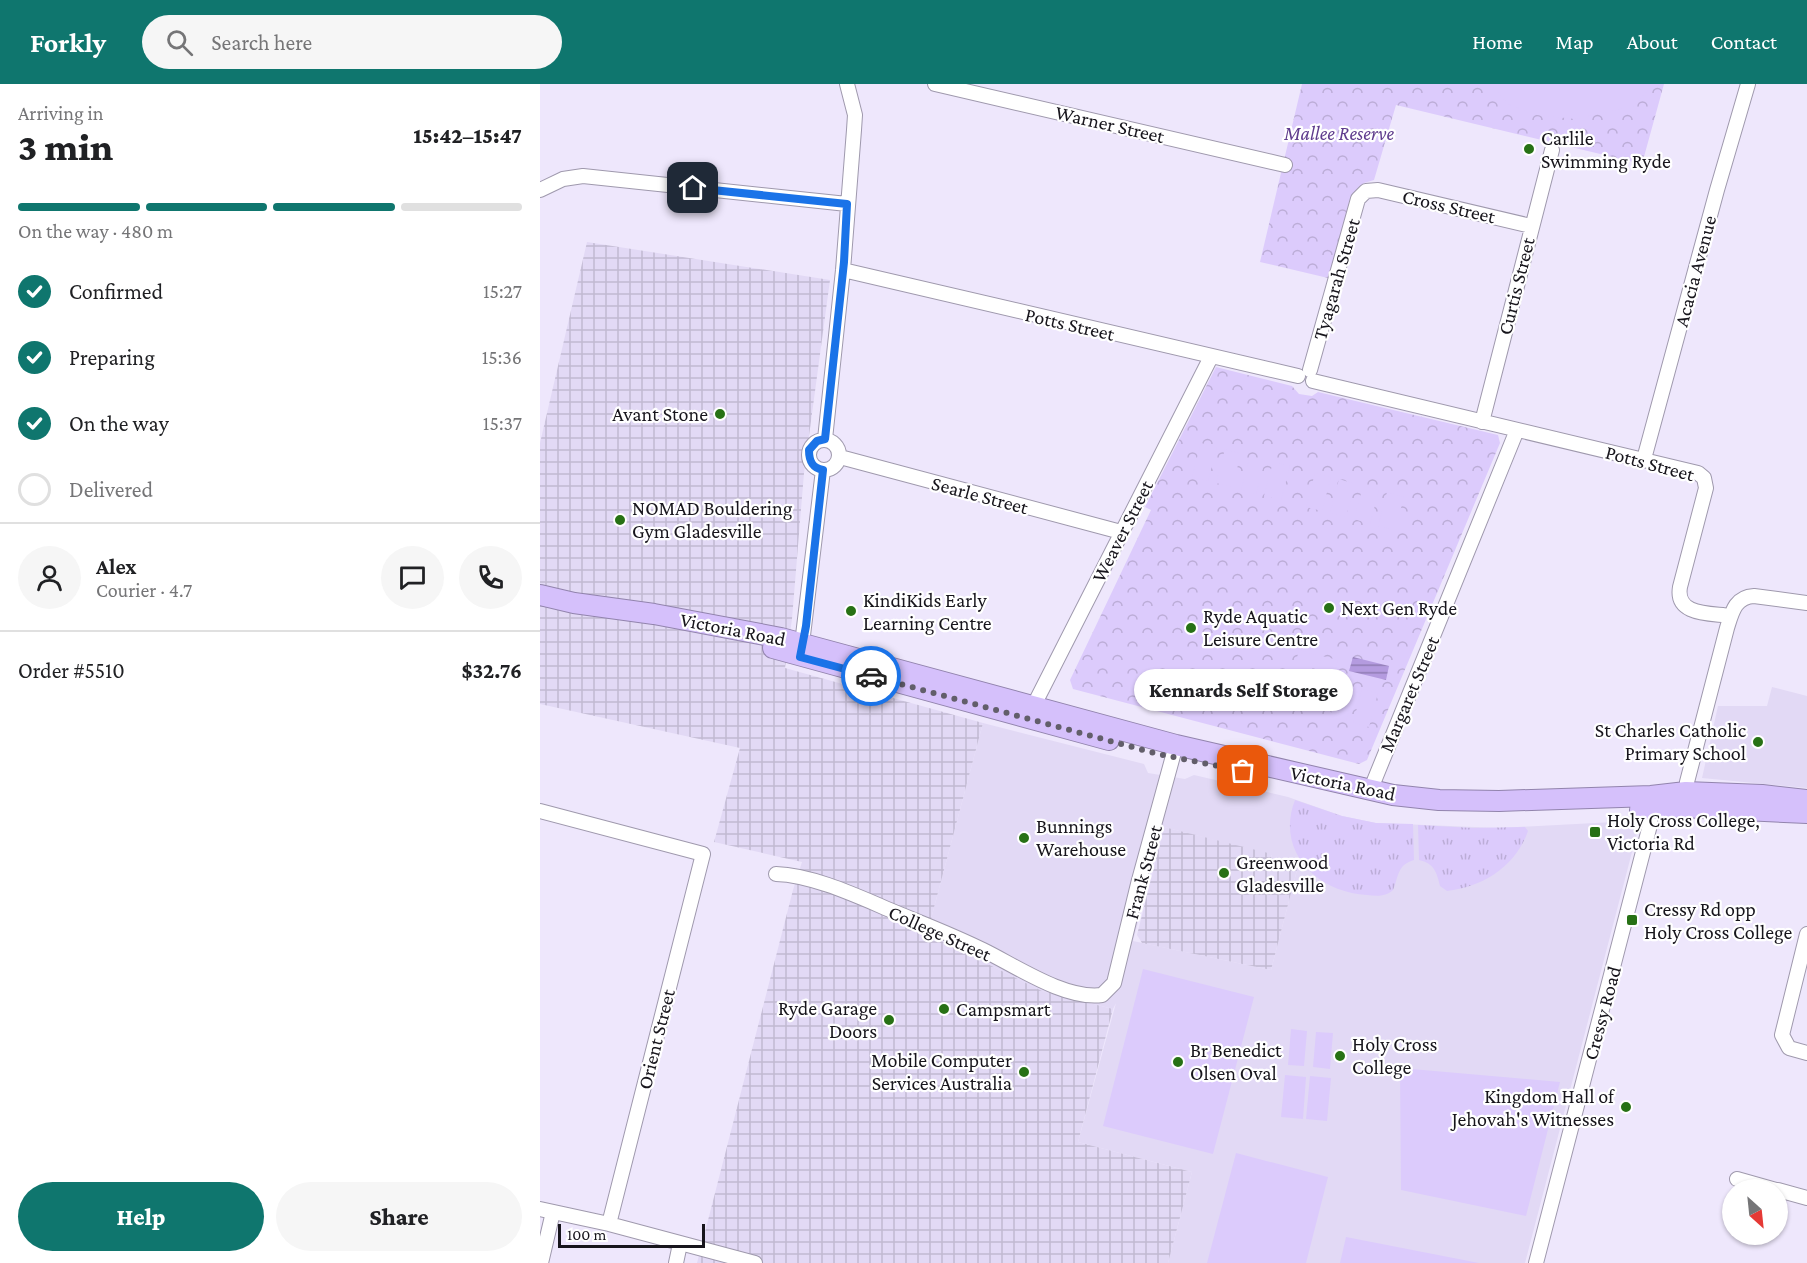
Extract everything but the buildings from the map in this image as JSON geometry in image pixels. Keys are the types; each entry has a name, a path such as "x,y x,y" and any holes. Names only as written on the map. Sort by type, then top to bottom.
{"highway":[{"name":"Victoria Road","path":"540,595 574,603 737,628 802,650 1243,771 1384,806 1512,813 1651,803 1686,792 1762,795 1807,800"},
{"name":"Victoria Road","path":"540,609 716,634 802,650 1034,705 1174,751 1393,795 1463,800 1651,803 1681,807 1807,813"}],"street":[{"path":"825,439 843,270 855,115 847,84"},
{"name":"Warner Street","path":"935,84 1285,165"},
{"name":"Acacia Avenue","path":"1644,459 1748,84"},
{"name":"Curtis Street","path":"1482,422 1552,150"},
{"path":"540,190 563,178 583,176 847,204"},
{"name":"Cross Street","path":"1366,191 1378,189 1531,226"},
{"name":"Tyagarah Street","path":"1307,376 1358,200 1366,191"},
{"name":"Potts Street","path":"843,270 1211,357 1307,376 1482,422 1694,471 1704,478 1706,488 1680,587 1680,599 1684,606 1691,610 1730,616"},
{"name":"Weaver Street","path":"1034,705 1211,357"},
{"name":"Margaret Street","path":"1370,791 1517,430"},
{"path":"825,439 834,442 840,457 831,468 823,470 815,467 809,457 812,445 825,439"},
{"name":"Searle Street","path":"840,457 1121,532"},
{"path":"802,650 823,470"},
{"path":"1686,792 1730,616 1738,602 1749,596 1807,603"},
{"name":"Frank Street","path":"1102,995 1114,983 1174,751"},
{"name":"Cressy Road","path":"1536,1263 1648,833 1651,803"},
{"name":"Orient Street","path":"540,811 703,854 609,1224"},
{"name":"College Street","path":"776,874 787,874 842,890 959,939 1046,983 1085,995 1102,995"},
{"path":"1807,933 1782,1035 1789,1048 1807,1053"},
{"path":"1788,1193 1807,1198"},
{"path":"541,1263 547,1211 609,1224 755,1263"},
{"path":"676,1263 680,1244"}],"shaded area":[{"path":"587,242 830,280 804,473 792,619 785,668 983,723 927,934 1042,991 1113,1009 1078,1142 1192,1172 1168,1263 697,1263 802,862 714,842 740,748 540,704 540,443"},
{"path":"1353,657 1389,666 1386,680 1349,671"},
{"name":"St Charles Catholic Primary School","path":"1772,687 1807,696 1807,788 1702,778 1718,706 1767,706"},
{"name":"Holy Cross College","path":"983,723 1144,764 1148,773 1185,779 1194,775 1288,797 1342,816 1376,823 1499,828 1633,821 1638,829 1525,1263 1168,1263 1192,1172 1078,1142 1116,1003 1113,1009 1042,991 927,934","holes":["1164,827 1272,855 1269,863 1297,870 1271,970 1133,941"]},
{"path":"1164,827 1272,854 1270,863 1297,870 1271,970 1142,943 1137,935"}],"green space":[{"name":"Mallee Reserve","path":"1302,84 1664,84 1642,164 1396,105 1374,180 1364,183 1352,200 1328,278 1260,262"},
{"path":"1491,84 1648,84 1648,90 1634,106 1575,119 1537,115 1508,104"},
{"path":"1216,367 1292,386 1299,394 1312,396 1318,392 1498,435 1500,443 1367,760 1359,764 1073,689 1070,680 1151,510 1145,507"},
{"path":"1201,443 1217,447 1208,481 1192,477"},
{"path":"1225,449 1241,454 1232,487 1216,483"},
{"path":"1250,456 1265,460 1256,494 1241,490"},
{"path":"1273,462 1290,466 1281,500 1264,496"},
{"path":"1315,473 1331,477 1322,511 1306,507"},
{"path":"1339,479 1355,484 1346,517 1330,513"},
{"path":"1363,486 1379,490 1370,524 1354,519"},
{"path":"1387,492 1404,497 1395,530 1378,526"},
{"path":"1299,650 1316,655 1307,688 1290,684"},
{"path":"1322,656 1338,660 1329,694 1313,690"},
{"path":"1339,683 1355,687 1346,721 1330,717"},
{"path":"1362,689 1378,693 1369,727 1353,723"},
{"path":"1295,800 1342,816 1376,823 1413,824 1414,860 1401,868 1393,890 1384,895 1349,892 1332,886 1305,866 1296,852 1291,836 1290,819"},
{"path":"1418,825 1473,828 1525,827 1528,831 1515,855 1496,873 1473,885 1447,891 1440,886 1431,866 1419,860"},
{"name":"Br Benedict Olsen Oval","path":"1143,969 1254,997 1213,1154 1103,1126"},
{"path":"1291,1029 1307,1031 1304,1066 1288,1065"},
{"path":"1316,1032 1333,1033 1330,1069 1313,1067"},
{"path":"1400,1068 1560,1082 1526,1216 1401,1190"},
{"path":"1285,1075 1306,1077 1303,1119 1281,1117"},
{"path":"1310,1076 1331,1078 1327,1121 1306,1119"},
{"path":"1236,1153 1328,1177 1306,1263 1207,1263"},
{"path":"1346,1237 1479,1263 1340,1263"}],"way so far":[{"path":"871,676 1158,754 1243,771"}],"place":[{"name":"Carlile Swimming Ryde","path":"1529,149"},
{"name":"Avant Stone","path":"720,414"},
{"name":"NOMAD Bouldering Gym Gladesville","path":"620,520"},
{"name":"Next Gen Ryde","path":"1329,608"},
{"name":"KindiKids Early Learning Centre","path":"851,611"},
{"name":"Ryde Aquatic Leisure Centre","path":"1191,628"},
{"name":"St Charles Catholic Primary School","path":"1758,742"},
{"name":"Kennards Self Storage","path":"1243,771"},
{"name":"Holy Cross College, Victoria Rd","path":"1595,832"},
{"name":"Bunnings Warehouse","path":"1024,838"},
{"name":"Greenwood Gladesville","path":"1224,873"},
{"name":"Cressy Rd opp Holy Cross College","path":"1632,920"},
{"name":"Campsmart","path":"944,1009"},
{"name":"Ryde Garage Doors","path":"889,1020"},
{"name":"Holy Cross College","path":"1340,1056"},
{"name":"Br Benedict Olsen Oval","path":"1178,1062"},
{"name":"Mobile Computer Services Australia","path":"1024,1072"},
{"name":"Kingdom Hall of Jehovah's Witnesses","path":"1626,1107"}],"route":[{"path":"693,188 847,204 844,262 825,439 817,441 809,450 811,462 815,467 823,470 806,626 800,657 871,676"}]}
